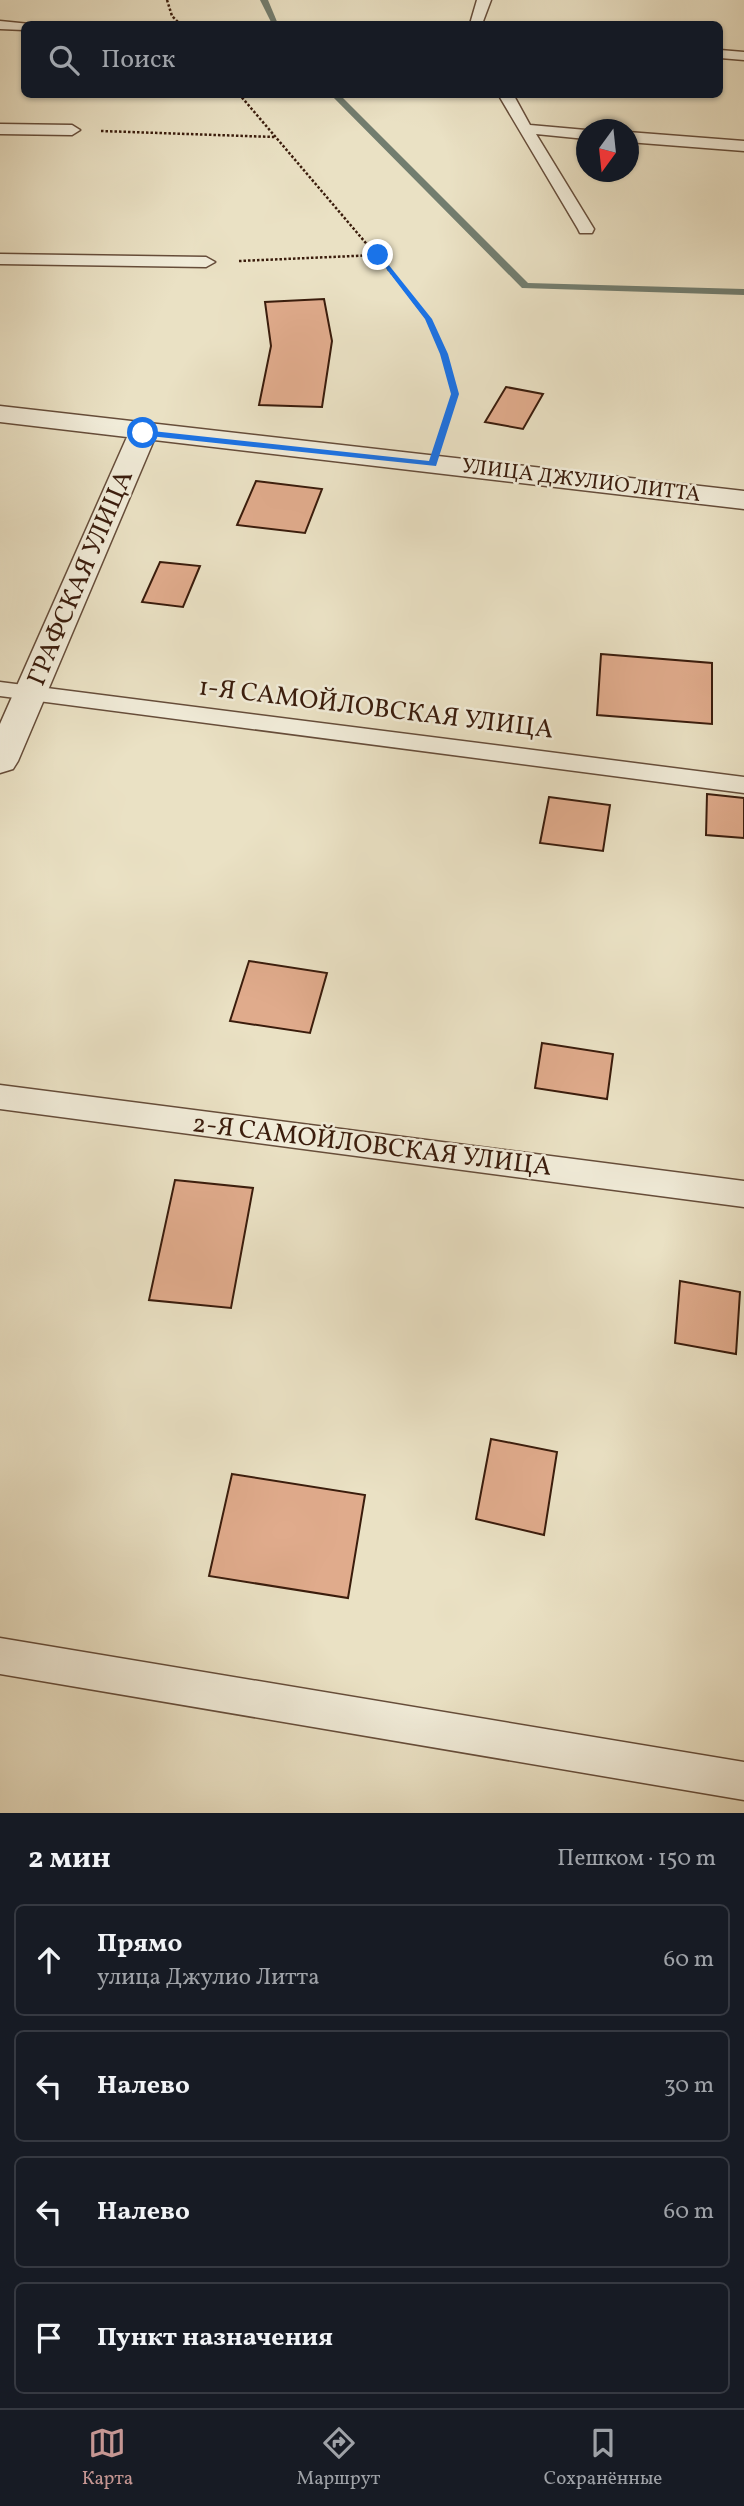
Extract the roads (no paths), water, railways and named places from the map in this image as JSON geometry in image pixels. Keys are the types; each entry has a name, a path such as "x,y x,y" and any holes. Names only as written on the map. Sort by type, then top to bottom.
{"street":[{"name":"УЛИЦА ДЖУЛИО ЛИТТА","path":"0,414 143,433 744,500"},
{"name":"ГРАФСКАЯ УЛИЦА","path":"0,761 143,433"}],"lane":[{"path":"477,21 484,0"},
{"path":"0,25 21,26"},
{"path":"723,54 744,56"},
{"path":"507,98 586,229"},
{"path":"0,129 72,130"},
{"path":"525,129 576,133"},
{"path":"639,138 744,146"},
{"path":"0,259 206,262"},
{"name":"1-Я САМОЙЛОВСКАЯ УЛИЦА","path":"0,689 744,785"},
{"name":"2-Я САМОЙЛОВСКАЯ УЛИЦА","path":"0,1097 744,1194"},
{"path":"0,1656 744,1781"}],"waterway":[{"path":"264,0 274,21"},
{"path":"338,98 525,286 744,292"}]}
